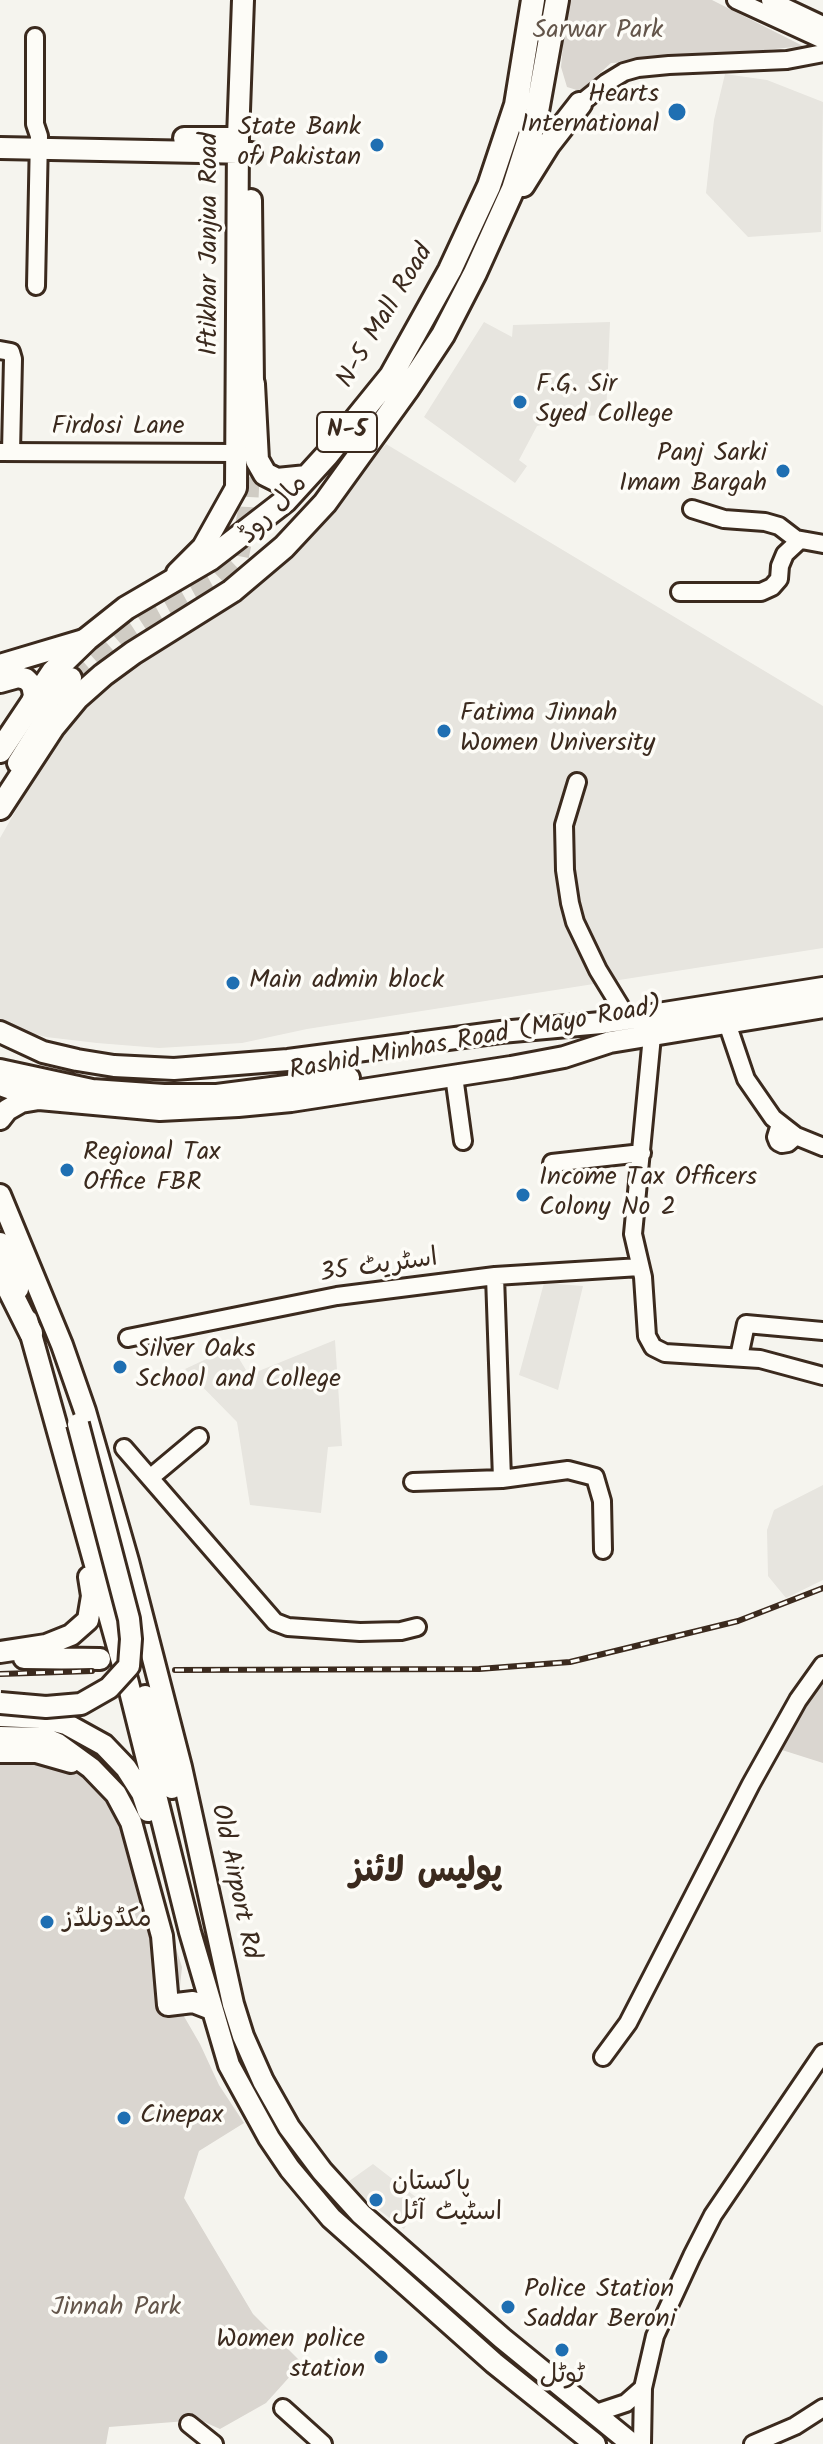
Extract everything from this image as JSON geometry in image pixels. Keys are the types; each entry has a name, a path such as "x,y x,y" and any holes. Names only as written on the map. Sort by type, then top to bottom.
{"highway":[{"name":"N-5 Mall Road","path":"0,751 53,672 87,639 126,608 210,559 285,501 400,382 489,186 516,105 533,0"},
{"name":"مال روڈ","path":"0,805 53,727 94,683 133,653 232,591 284,547 325,503 400,382 443,335 501,219 536,117 557,0"},
{"path":"501,219 548,145 580,104"},
{"path":"441,286 425,333 427,336 462,300"},
{"path":"253,384 257,460 265,474 277,480 307,477"},
{"path":"2,1280 31,1333"}],"main road":[{"name":"Iftikhar Janjua Road","path":"166,585 203,547 236,488 243,0"},
{"name":"Iftikhar Janjua Road","path":"253,384 242,148 256,0"},
{"path":"0,135 39,142 242,148"},
{"path":"0,148 39,142"},
{"path":"0,665 87,639"},
{"path":"0,682 18,677 26,679 32,685 32,703"},
{"path":"0,805 15,768 71,678"},
{"name":"Rashid Minhas Road (Mayo Road)","path":"0,1032 43,1052 114,1066 174,1069 288,1060 822,993"},
{"name":"Rashid Minhas Road (Mayo Road)","path":"0,1085 39,1099 119,1108 194,1109 291,1101 564,1057 610,1042 727,1023 822,993"},
{"path":"0,1057 93,1077 149,1082 215,1081 501,1043 601,1023"},
{"path":"0,1070 62,1085 124,1094 217,1095 610,1042"},
{"path":"0,1049 43,1052"},
{"path":"0,1119 14,1106 39,1099"},
{"path":"0,1183 9,1239"},
{"name":"Old Airport Rd","path":"0,1195 31,1333 110,1616 190,1932 229,2065 269,2138 331,2218 511,2377 595,2444"},
{"name":"Old Airport Rd","path":"9,1239 62,1345 85,1411 139,1602 181,1767 233,2004 263,2081 289,2127 322,2171 361,2214 632,2444"},
{"path":"0,1703 54,1707 81,1704 109,1688 129,1666 129,1619 78,1424 62,1345"},
{"path":"0,1652 46,1645 71,1635 88,1620 92,1596 78,1500"},
{"path":"110,1616 124,1653 132,1657 141,1650 139,1602"},
{"path":"0,1658 100,1659"},
{"path":"145,1696 233,2004"},
{"path":"0,1716 43,1718 66,1724 104,1745 126,1768 142,1793 164,1869 190,1932"},
{"path":"0,1737 44,1738 58,1744 91,1768 116,1794 131,1822 162,1936 168,2005 193,2002 211,2009"},
{"path":"0,1752 36,1752 76,1763 116,1794"},
{"path":"511,2377 526,2356"}],"street":[{"path":"736,0 823,40"},
{"path":"770,0 823,25"},
{"path":"35,37 35,124 39,142 36,286"},
{"path":"580,104 606,83 638,68 776,61 823,53"},
{"path":"0,350 11,352 13,359 5,452"},
{"name":"Firdosi Lane","path":"5,452 236,453"},
{"path":"692,509 724,519 765,522 779,526 800,540 823,544"},
{"path":"680,592 761,592 779,579 785,554 800,540"},
{"path":"577,782 564,825 565,870 570,903 575,922 598,970 628,1019"},
{"path":"727,1023 746,1079 763,1107 780,1124 776,1137 778,1142 788,1143 796,1136 823,1147"},
{"path":"652,1036 633,1234 643,1277 647,1336 653,1347 665,1353 760,1359 823,1376"},
{"path":"454,1076 463,1141"},
{"path":"552,1163 642,1153"},
{"name":"اسٹریٹ 35","path":"128,1338 337,1296 495,1276 640,1267"},
{"path":"495,1276 502,1479"},
{"path":"739,1357 746,1324 823,1331"},
{"path":"150,1478 199,1437"},
{"path":"124,1448 275,1622 288,1627 360,1632 401,1631 417,1627"},
{"path":"413,1482 502,1479 568,1470 595,1477 602,1501 603,1550"},
{"path":"603,2057 628,2023 751,1784 798,1700 823,1665"},
{"path":"642,2444 643,2388 655,2336 713,2215 823,2053"},
{"path":"596,2413 626,2403 643,2388"},
{"path":"283,2408 323,2444"},
{"path":"753,2444 795,2426 823,2408"},
{"path":"189,2424 214,2444"}],"shaded area":[{"path":"725,74 767,80 823,102 821,232 748,237 706,193 714,120"},
{"name":"F.G. Sir Syed College","path":"484,322 512,337 513,325 610,322 606,415 581,416 537,426 519,460 527,466 515,483 424,417"},
{"name":"Fatima Jinnah Women University","path":"386,444 823,706 823,948 307,1029 242,1043 159,1048 46,1037 0,1025 0,838 47,756 85,705 128,669 222,610 275,570"},
{"path":"544,1283 583,1286 558,1390 519,1375"},
{"path":"335,1340 342,1446 328,1447 321,1513 250,1505 237,1422 185,1369 232,1347 249,1375"},
{"path":"823,1485 823,1580 786,1598 768,1576 767,1530 774,1510"},
{"path":"373,2164 421,2201 404,2229 345,2184"}],"green space":[{"name":"Sarwar Park","path":"567,0 712,0 803,46 611,63 580,91 567,87 561,67"},
{"path":"823,1678 823,1763 782,1750 808,1695"},
{"name":"Jinnah Park","path":"0,1721 60,1728 112,1766 138,1802 182,1967 178,2006 219,2085 244,2123 199,2151 184,2198 253,2314 302,2363 266,2403 220,2429 200,2420 109,2427 106,2444 0,2444"}],"tunnel":[{"path":"71,678 117,638 219,579 238,561 248,511 251,444"}],"railway":[{"path":"175,1670 479,1669 570,1662 738,1621 823,1588"},
{"path":"0,1674 92,1671"}],"place":[{"name":"Hearts International","path":"677,112"},
{"name":"State Bank of Pakistan","path":"377,145"},
{"name":"F.G. Sir Syed College","path":"520,402"},
{"name":"Panj Sarki Imam Bargah","path":"783,471"},
{"name":"Fatima Jinnah Women University","path":"444,731"},
{"name":"Main admin block","path":"233,983"},
{"name":"Regional Tax Office FBR","path":"67,1170"},
{"name":"Income Tax Officers Colony No 2","path":"523,1195"},
{"name":"Silver Oaks School and College","path":"120,1367"},
{"name":"مکڈونلڈز","path":"47,1922"},
{"name":"Cinepax","path":"124,2118"},
{"name":"پاکستان اسٹیٹ آئل","path":"376,2200"},
{"name":"Police Station Saddar Beroni","path":"508,2307"},
{"name":"ٹوٹل","path":"562,2350"},
{"name":"Women police station","path":"381,2357"}],"district":[{"name":"پولیس لائنز","path":"426,1875"}]}
